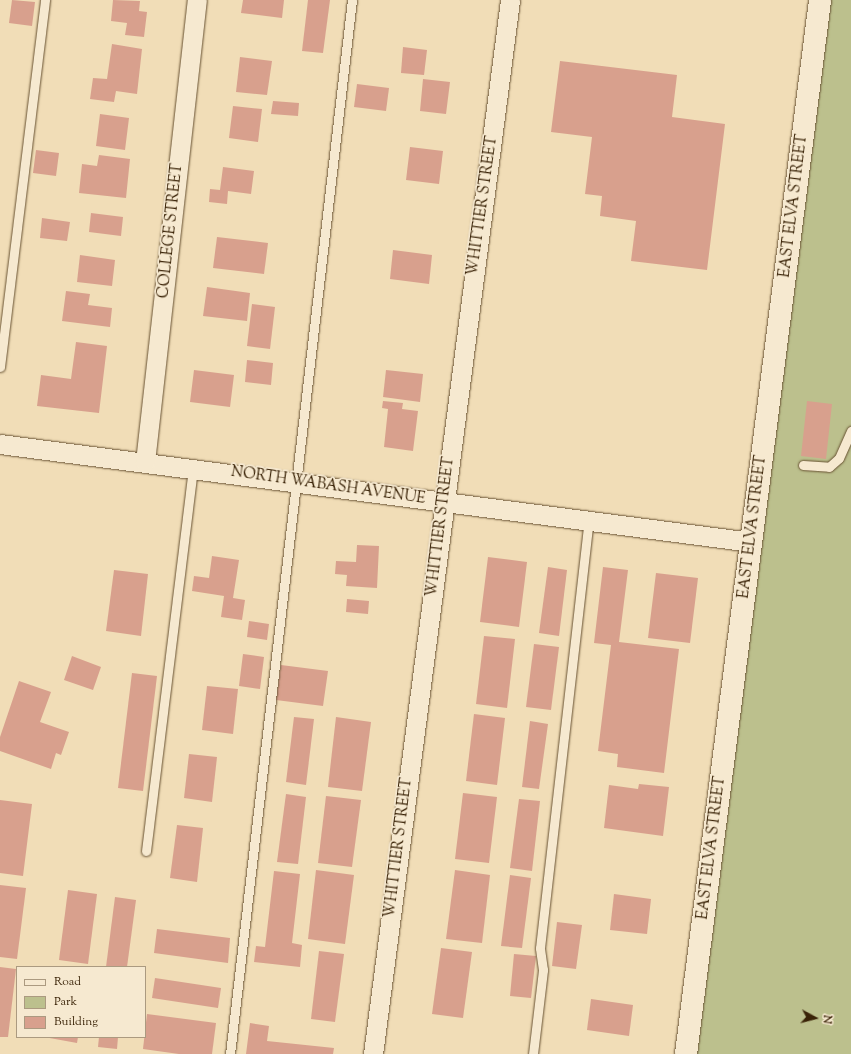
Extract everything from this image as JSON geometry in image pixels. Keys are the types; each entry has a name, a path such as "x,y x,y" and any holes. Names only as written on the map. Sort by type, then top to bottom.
{"street":[{"name":"COLLEGE STREET","path":"145,462 198,0"},
{"name":"WHITTIER STREET","path":"372,1054 510,0"},
{"name":"EAST ELVA STREET","path":"686,1054 820,0"},
{"name":"NORTH WABASH AVENUE","path":"0,444 751,542"}],"lane":[{"path":"0,367 46,0"},
{"path":"230,1054 294,482 352,0"},
{"path":"803,465 829,467 839,458 851,431"},
{"path":"146,851 193,468"},
{"path":"533,1054 543,970 540,948 589,521"}],"green space":[{"path":"820,0 851,0 851,1054 686,1054"}],"building":[{"path":"12,0 35,2 32,26 9,23"},
{"path":"113,0 140,1 139,11 147,12 144,37 125,35 127,23 111,21"},
{"path":"243,0 284,0 282,18 241,13"},
{"path":"308,0 330,0 323,53 302,51"},
{"path":"112,44 142,49 137,94 116,91 114,102 90,99 93,78 107,79"},
{"path":"403,47 427,50 424,75 401,73"},
{"path":"240,57 272,61 267,95 236,92"},
{"path":"560,61 677,75 672,117 725,124 707,270 631,261 636,221 600,216 602,196 585,194 592,137 551,132"},
{"path":"423,79 450,82 446,114 420,111"},
{"path":"357,84 389,88 386,111 354,107"},
{"path":"273,101 299,103 298,116 271,114"},
{"path":"233,106 262,109 258,142 229,138"},
{"path":"100,114 129,118 125,150 96,146"},
{"path":"410,147 443,151 439,184 406,180"},
{"path":"36,150 59,153 56,176 33,173"},
{"path":"99,155 130,159 126,198 79,193 82,164 97,166"},
{"path":"223,167 254,171 251,194 228,191 227,204 209,202 210,189 220,190"},
{"path":"91,213 123,217 121,236 89,232"},
{"path":"42,218 70,222 67,241 40,238"},
{"path":"217,237 268,243 264,274 213,268"},
{"path":"393,250 432,255 429,284 390,279"},
{"path":"80,255 115,260 112,286 77,282"},
{"path":"207,287 250,293 247,321 203,316"},
{"path":"66,291 90,294 88,305 112,308 110,327 62,321"},
{"path":"252,304 275,307 270,349 247,346"},
{"path":"76,342 107,346 99,413 37,406 41,375 71,379"},
{"path":"247,360 273,363 271,385 245,382"},
{"path":"194,370 234,375 230,407 190,402"},
{"path":"386,370 423,374 420,402 383,397"},
{"path":"383,401 403,403 402,409 418,411 413,451 384,447 388,409 382,408"},
{"path":"807,401 832,404 826,459 801,456"},
{"path":"357,545 379,546 377,588 346,586 347,575 335,574 336,561 356,562"},
{"path":"212,556 239,560 233,598 245,600 242,620 221,617 224,596 192,591 194,576 209,578"},
{"path":"488,557 527,562 519,627 480,622"},
{"path":"548,567 567,570 559,636 539,633"},
{"path":"603,567 628,570 619,642 679,649 664,773 617,767 618,754 598,751 611,645 594,643"},
{"path":"114,570 148,574 141,636 106,631"},
{"path":"656,573 698,578 690,643 648,638"},
{"path":"347,599 369,601 368,614 346,612"},
{"path":"249,621 269,624 267,640 247,637"},
{"path":"484,636 515,639 507,708 476,704"},
{"path":"534,644 559,647 551,710 526,707"},
{"path":"243,654 264,657 260,689 239,686"},
{"path":"72,656 101,667 93,690 64,680"},
{"path":"281,665 328,671 323,706 276,700"},
{"path":"132,673 157,676 143,791 118,788"},
{"path":"19,681 51,692 40,722 69,732 61,755 56,753 51,769 0,751 0,737"},
{"path":"207,686 238,689 233,734 202,730"},
{"path":"474,714 505,718 497,785 466,781"},
{"path":"294,717 314,719 306,785 286,782"},
{"path":"336,717 371,722 362,791 328,787"},
{"path":"530,721 548,724 539,789 522,787"},
{"path":"189,754 217,757 212,802 184,798"},
{"path":"639,784 669,787 663,836 604,828 609,785 638,789"},
{"path":"463,793 497,797 489,863 455,859"},
{"path":"286,794 306,797 298,864 277,862"},
{"path":"326,796 361,800 352,867 318,863"},
{"path":"519,799 540,801 532,871 510,868"},
{"path":"0,800 32,804 23,876 0,873"},
{"path":"177,825 203,828 197,882 170,878"},
{"path":"316,870 354,875 345,944 308,939"},
{"path":"455,870 490,875 482,943 446,939"},
{"path":"274,871 300,874 292,943 302,945 300,967 254,962 256,946 265,947"},
{"path":"510,875 531,878 522,948 501,946"},
{"path":"0,885 26,888 17,959 0,957"},
{"path":"68,890 97,894 88,964 59,960"},
{"path":"614,894 651,899 647,934 610,930"},
{"path":"115,897 136,900 127,966 106,966"},
{"path":"557,922 582,925 576,969 552,966"},
{"path":"157,929 230,938 228,963 154,953"},
{"path":"441,948 472,952 463,1018 432,1014"},
{"path":"319,951 344,954 335,1022 311,1019"},
{"path":"514,954 536,956 531,998 510,996"},
{"path":"0,967 16,969 8,1037 0,1037"},
{"path":"155,978 221,988 218,1008 152,998"},
{"path":"591,999 633,1005 629,1036 587,1030"},
{"path":"147,1014 216,1023 212,1054 179,1054 143,1049 144,1038 146,1038"},
{"path":"250,1023 269,1026 267,1041 334,1048 333,1054 246,1054"},
{"path":"50,1038 78,1038 77,1043"},
{"path":"99,1038 118,1038 117,1049 98,1047"}]}
